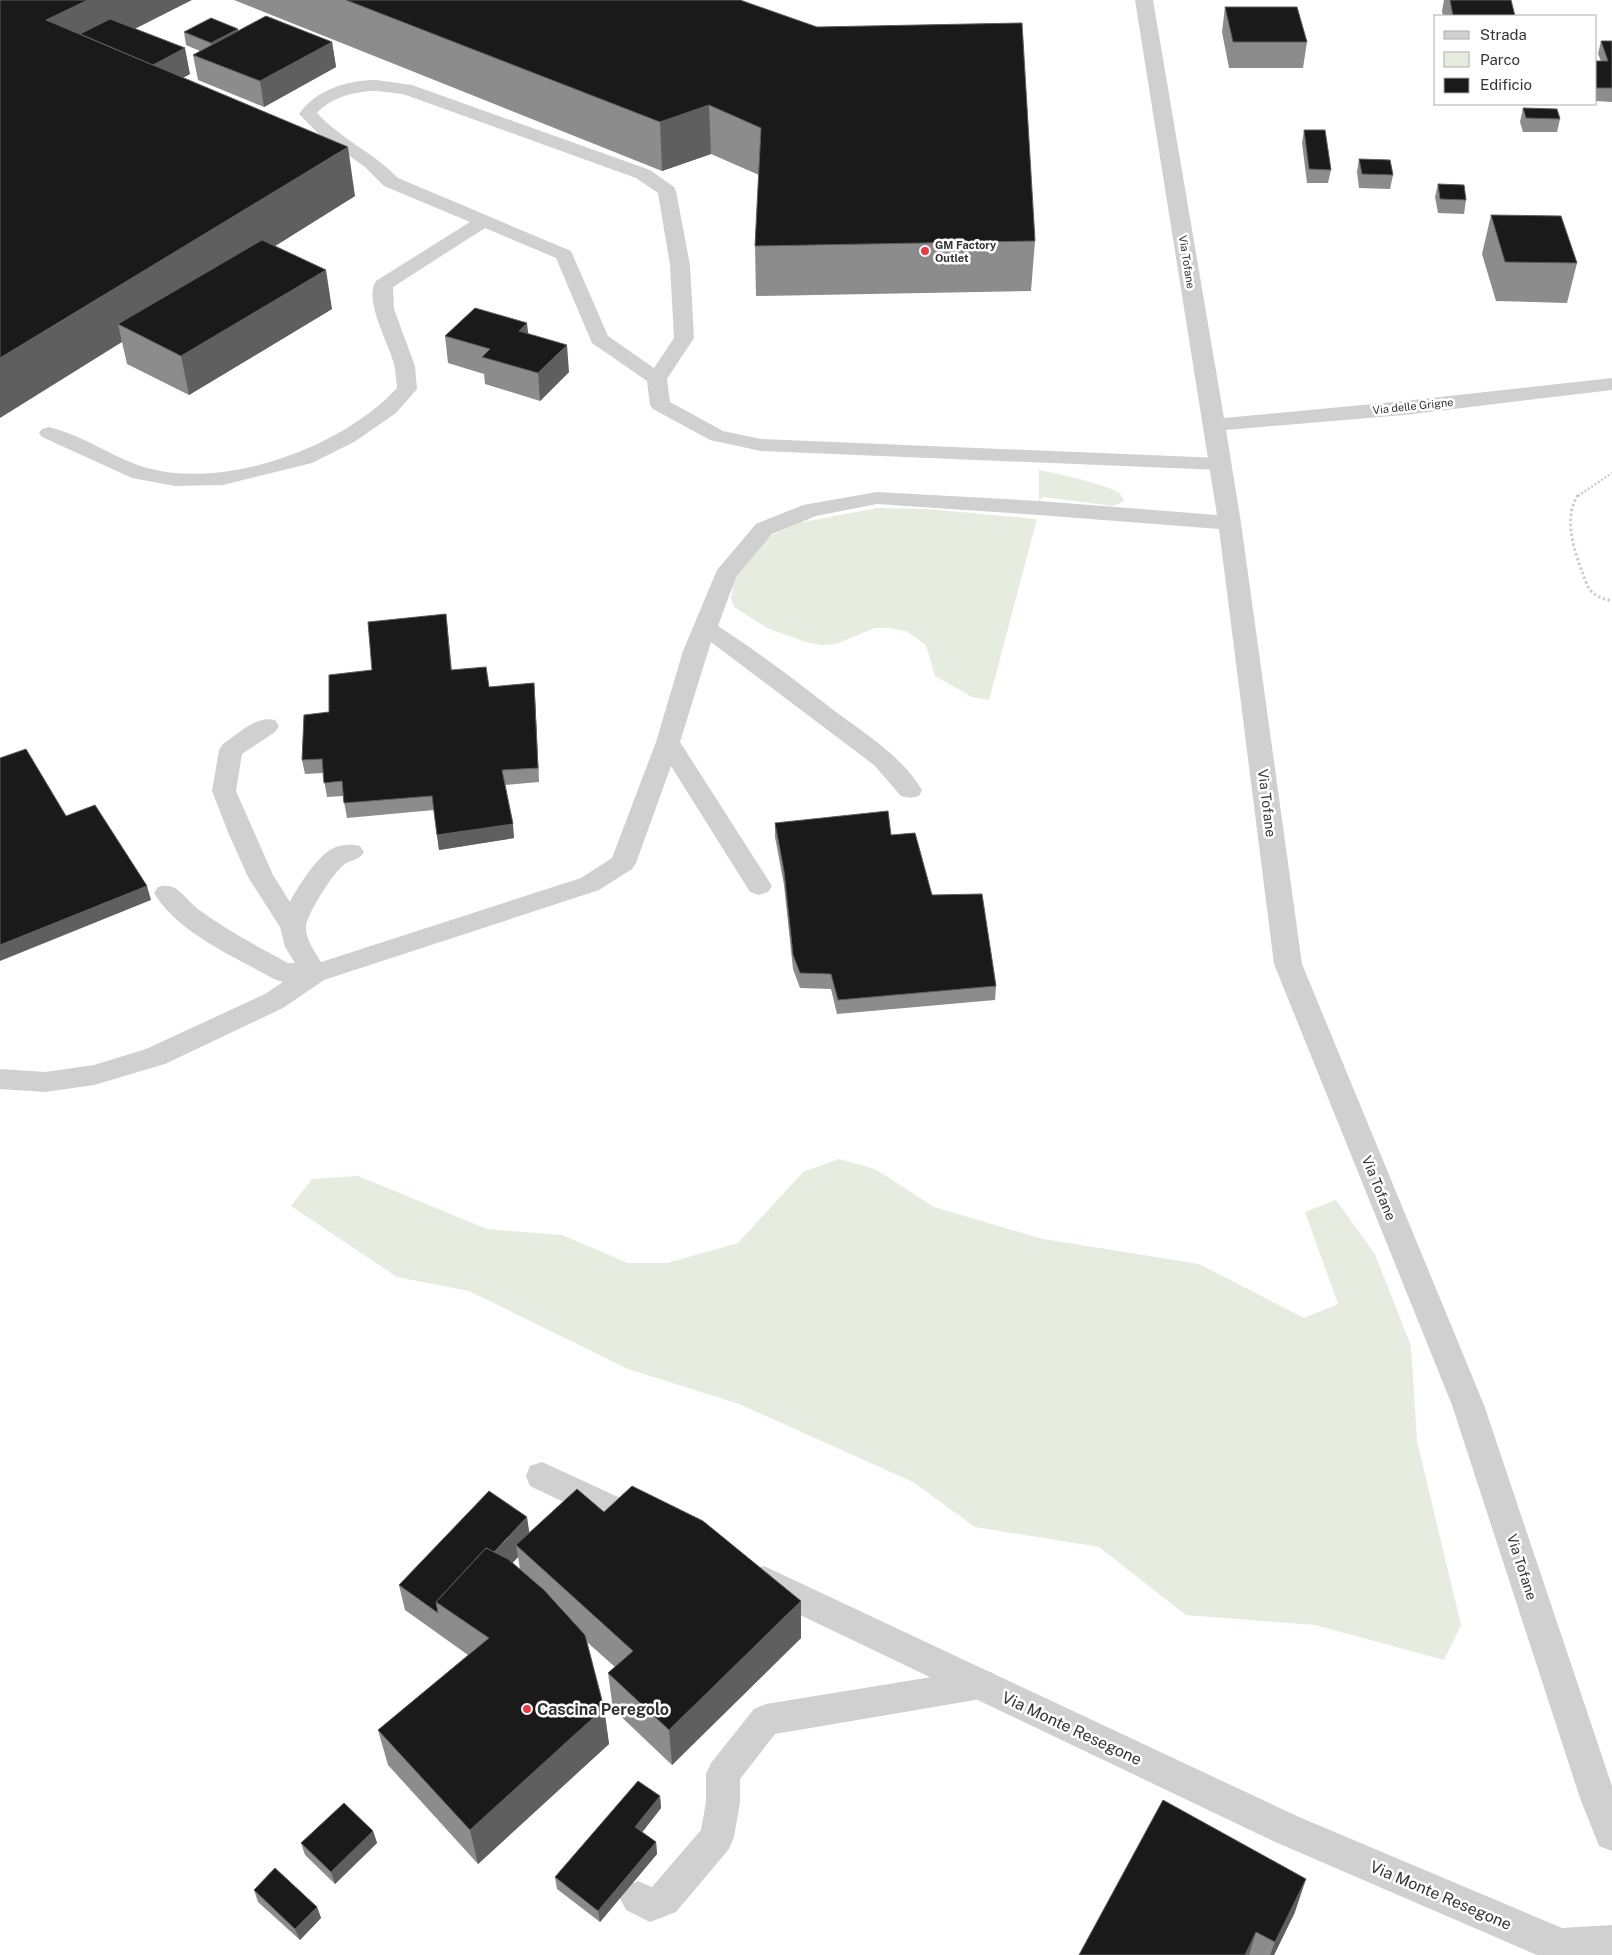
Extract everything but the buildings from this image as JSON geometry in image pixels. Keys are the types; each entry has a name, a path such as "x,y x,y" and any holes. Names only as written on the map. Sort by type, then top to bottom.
{"street":[{"name":"Via Tofane","path":"1144,0 1230,524 1288,964 1468,1405 1598,1798 1612,1834"},
{"name":"Via delle Grigne","path":"1213,424 1404,408 1612,384"},
{"path":"1039,508 1230,524"},
{"path":"542,1476 668,1536"},
{"name":"Via Monte Resegone","path":"739,1570 1286,1829 1562,1947 1612,1944"}],"lane":[{"path":"657,378 599,338 564,254 392,182 358,152 314,122 308,114 311,109 320,101 354,86 378,85 406,89 643,174 666,191 680,265 684,338 657,378 660,405 717,436 761,445 1220,464"},
{"path":"49,433 140,473 175,480 223,480 305,459 354,434 389,409 407,389 405,366 384,309 383,285 484,221"},
{"path":"167,893 180,908 207,929 284,972 315,973 590,884 623,864 668,742 695,651 706,628 725,576 764,529 811,510 876,498 1039,508"},
{"path":"706,628 750,658 883,759 910,790"},
{"path":"267,726 231,750 224,791 240,832 261,877 293,926 298,947 315,973"},
{"path":"668,742 759,886"},
{"path":"293,926 306,895 334,858 351,852"},
{"path":"0,1079 46,1082 94,1075 155,1057 274,1001 315,973"},
{"path":"638,1898 650,1905 664,1900 718,1837 723,1802 723,1774 766,1720 981,1684"}],"path":[{"path":"1612,473 1580,494 1574,501 1571,527 1575,554 1589,590 1599,597 1612,601"}],"green space":[{"path":"1039,470 1106,487 1120,494 1124,501 1113,506 1043,497 1039,501"},
{"path":"877,508 927,509 1037,519 989,700 972,697 935,676 926,645 906,631 875,628 836,644 821,645 806,642 767,628 734,607 731,598 734,579 766,539 798,523"},
{"path":"839,1159 875,1169 934,1207 1043,1239 1199,1264 1304,1318 1338,1304 1305,1212 1336,1200 1375,1254 1411,1346 1417,1441 1461,1625 1444,1660 1315,1625 1186,1615 1099,1547 975,1527 913,1482 739,1404 628,1369 469,1291 397,1277 291,1206 312,1179 358,1176 487,1229 562,1235 628,1263 667,1263 738,1243 803,1172"}],"place":[{"name":"GM Factory Outlet","path":"925,251"},
{"name":"Cascina Peregolo","path":"527,1709"}]}
